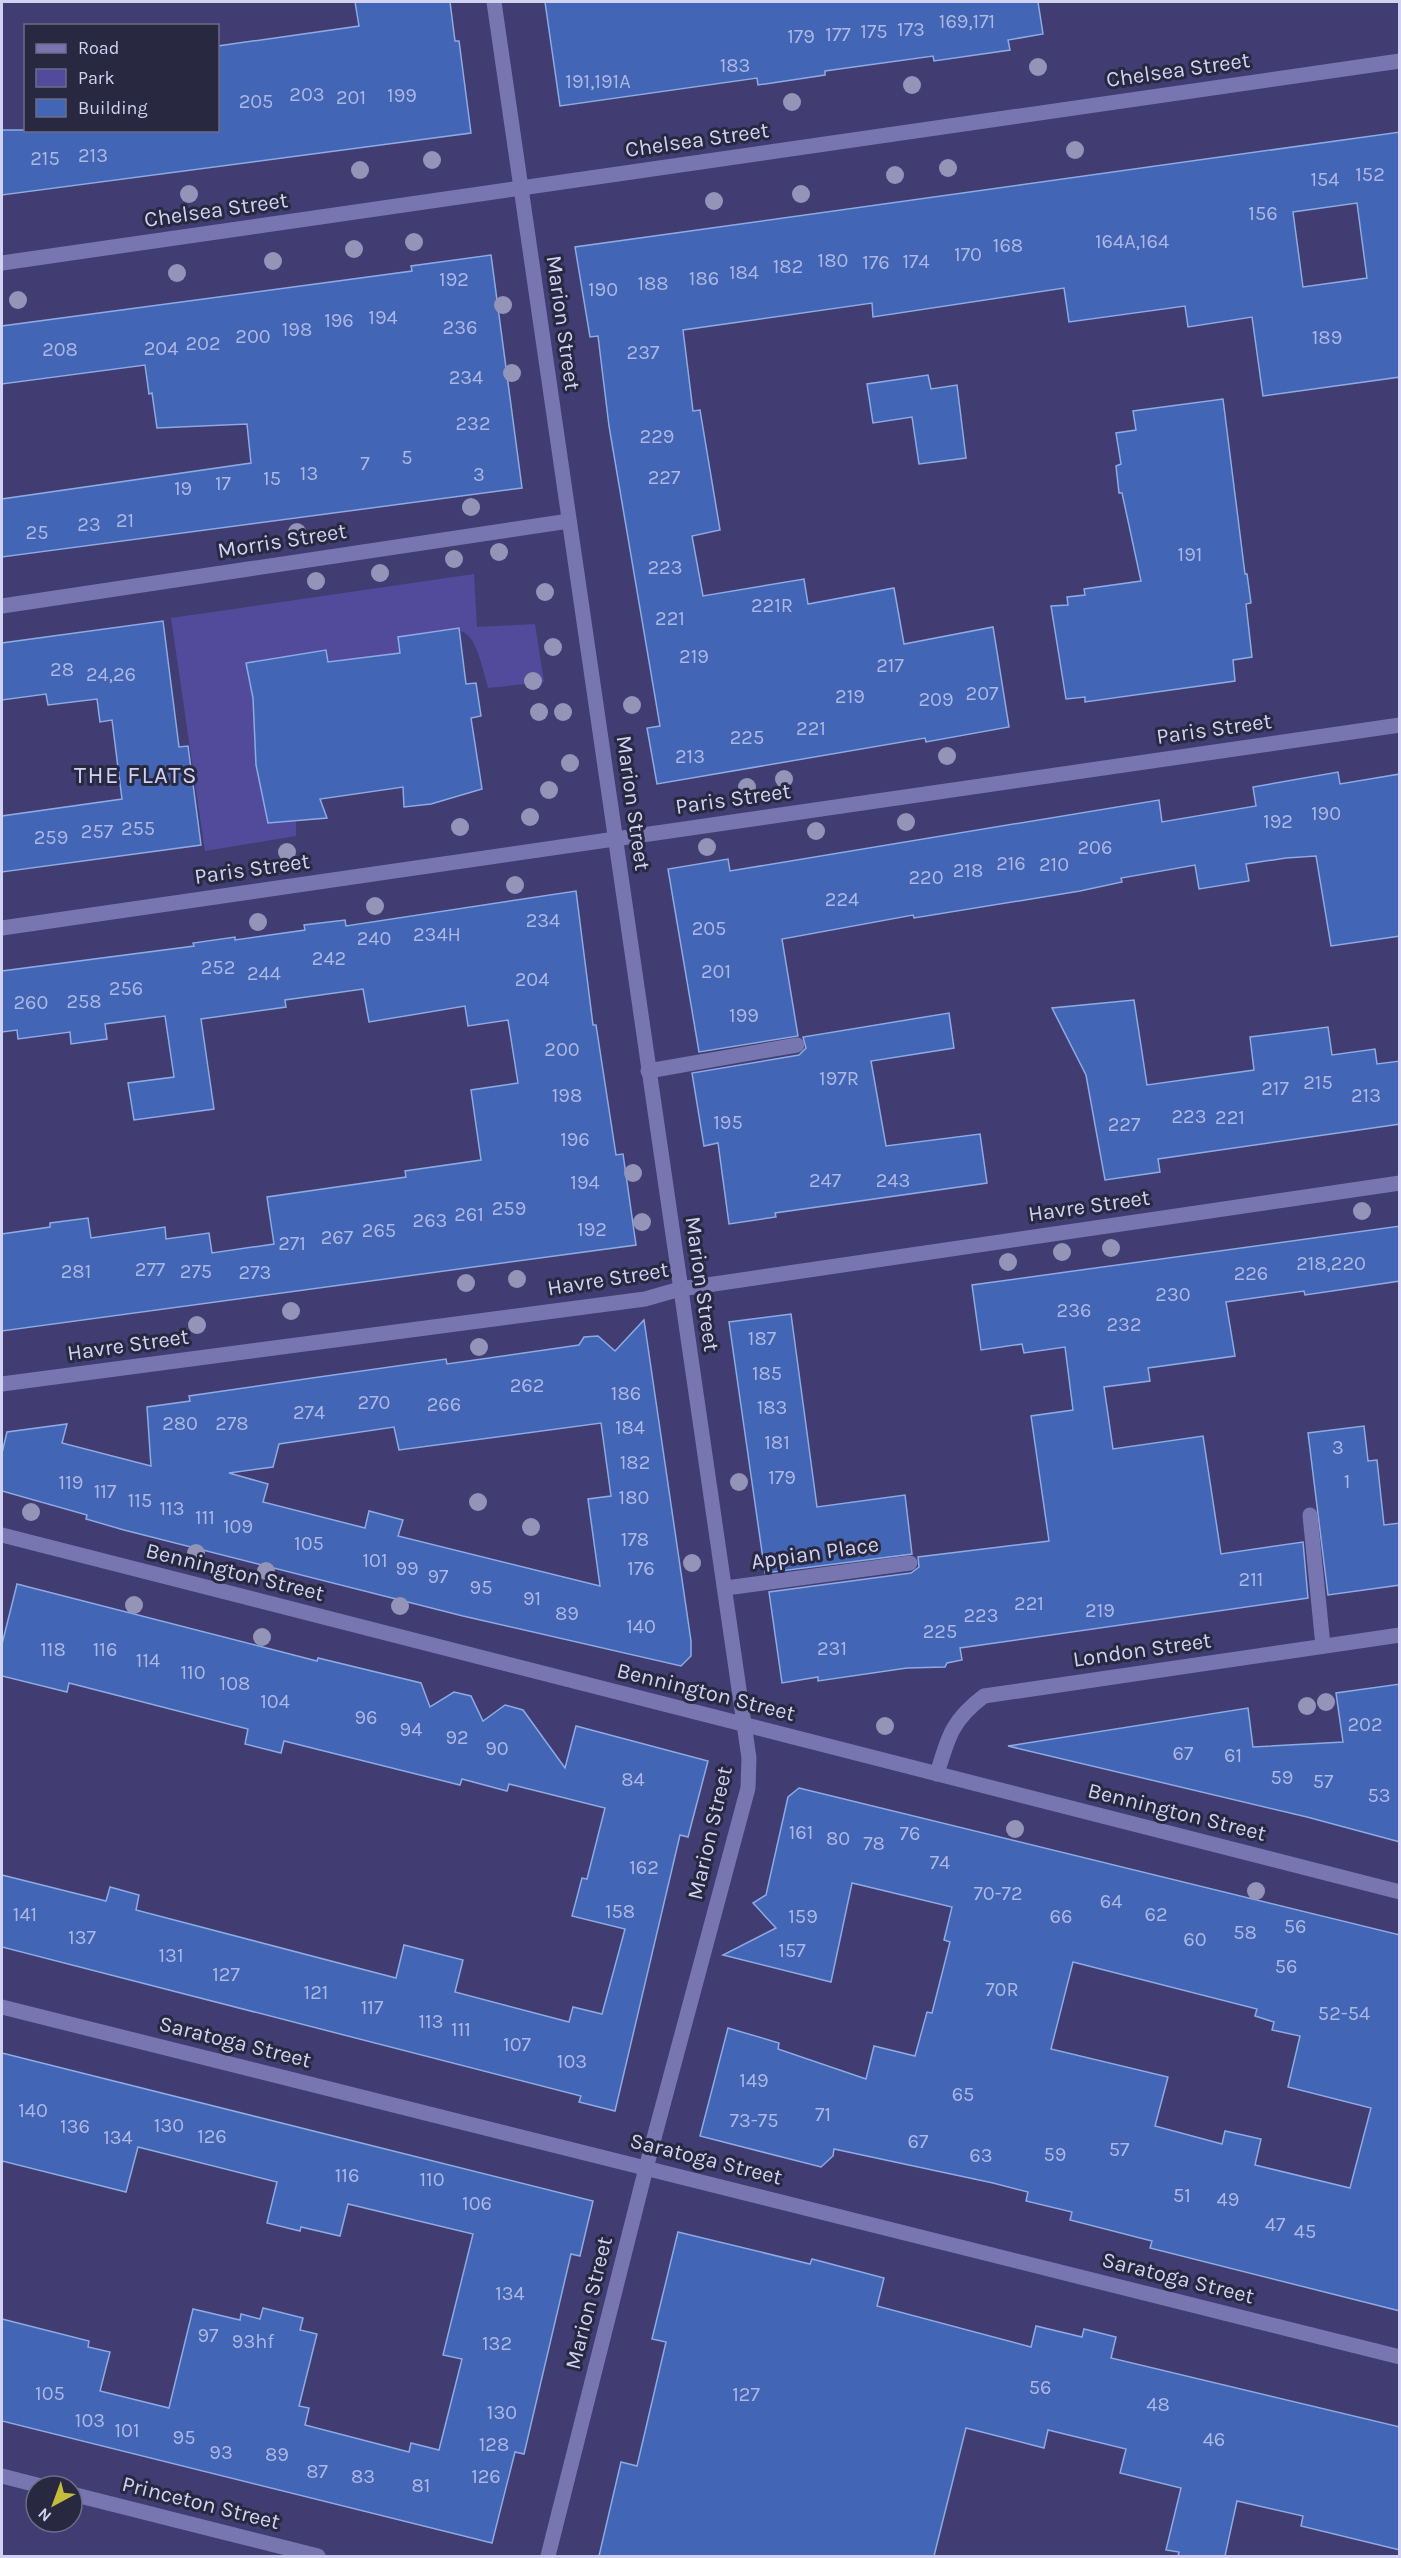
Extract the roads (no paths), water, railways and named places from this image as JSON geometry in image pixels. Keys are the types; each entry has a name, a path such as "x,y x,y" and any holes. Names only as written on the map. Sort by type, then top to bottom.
{"street":[{"name":"Marion Street","path":"494,2 749,1758 748,1788 646,2168 548,2556"},
{"name":"Chelsea Street","path":"2,263 1400,61"},
{"name":"Morris Street","path":"2,606 569,521"},
{"name":"Paris Street","path":"2,928 1400,725"},
{"path":"648,1071 797,1045"},
{"name":"Havre Street","path":"2,1384 633,1300 680,1289 1400,1183"},
{"path":"1310,1515 1323,1646"},
{"name":"Bennington Street","path":"2,1535 1400,1892"},
{"name":"Appian Place","path":"726,1588 910,1563"},
{"name":"London Street","path":"938,1774 949,1735 964,1711 984,1696 1400,1635"},
{"name":"Saratoga Street","path":"2,2007 1400,2357"},
{"path":"2,2476 24,2482"},
{"name":"Princeton Street","path":"84,2497 318,2556"}],"district":[{"name":"THE FLATS","path":"136,775"}]}
